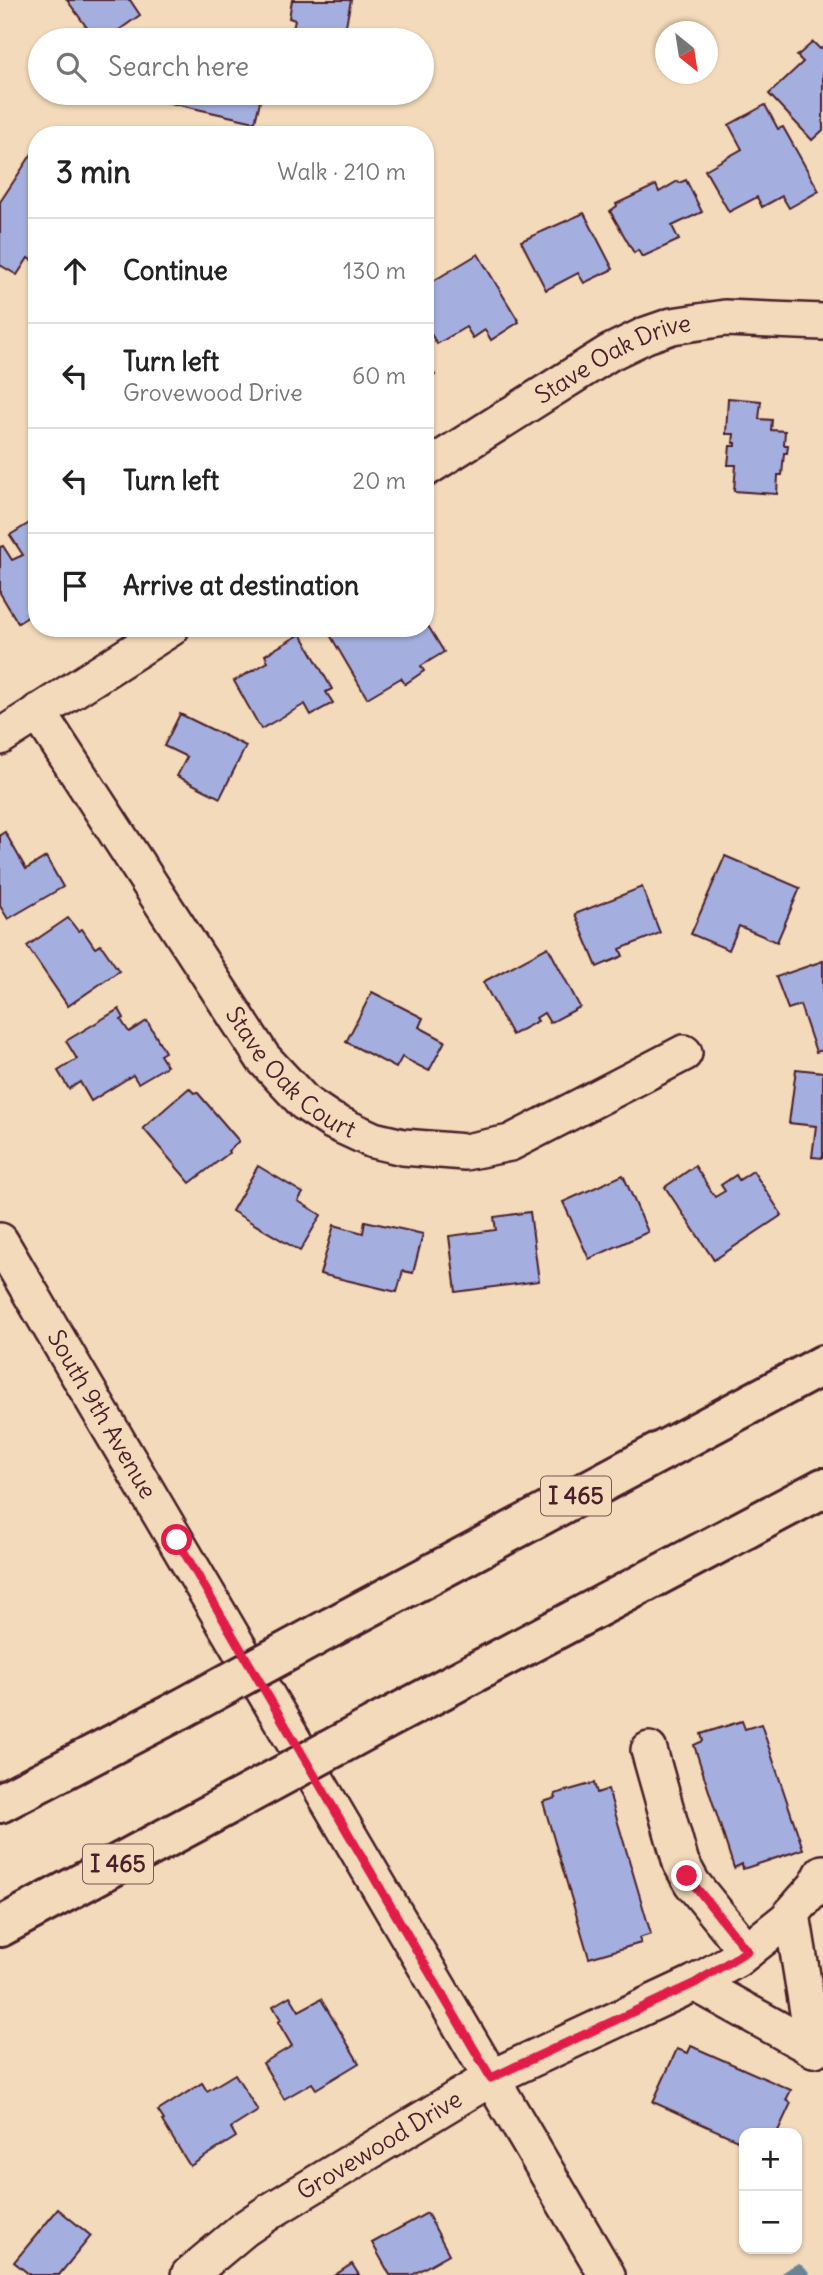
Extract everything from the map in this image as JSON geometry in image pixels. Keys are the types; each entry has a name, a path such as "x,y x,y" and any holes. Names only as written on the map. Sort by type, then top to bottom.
{"highway":[{"name":"I 465","path":"0,1803 823,1365"},
{"name":"I 465","path":"0,1927 823,1488"}],"street":[{"name":"Stave Oak Drive","path":"434,462 610,353 646,335 672,326 725,318 823,322"},
{"path":"0,737 157,637"},
{"name":"Stave Oak Court","path":"38,712 263,1058 305,1103 332,1122 373,1140 402,1147 465,1152 510,1143 684,1054"},
{"name":"South 9th Avenue","path":"0,1241 599,2261"},
{"path":"649,1751 681,1863 692,1883 747,1951"},
{"name":"Grovewood Drive","path":"189,2275 244,2229 269,2212 491,2078 695,1983 747,1951 792,1914 816,1886 823,1873"},
{"path":"695,1983 814,2049 792,1914"}],"building":[{"path":"67,0 130,0 140,15 122,28 87,28"},
{"path":"292,0 351,0 345,28 293,28 295,20 289,18"},
{"path":"813,42 820,49 823,47 823,130 812,140 769,94 803,62 797,56"},
{"path":"179,105 259,105 255,122"},
{"path":"765,105 778,129 783,127 819,191 789,208 782,196 762,207 757,197 729,212 705,170 742,149 729,125"},
{"path":"28,160 28,258 17,275 0,265 0,202"},
{"path":"686,180 702,212 672,226 679,240 642,257 638,250 634,253 610,211 616,204 656,185 659,192 678,181 679,183"},
{"path":"584,213 613,269 584,283 578,273 546,290 521,241"},
{"path":"478,254 519,322 491,340 485,330 473,338 466,327 437,344 434,339 434,281"},
{"path":"728,398 761,401 759,419 772,420 771,430 785,431 784,445 788,445 787,453 784,453 782,475 778,475 777,494 734,491 736,465 728,465 730,446 736,446 736,443 733,443 734,434 726,434"},
{"path":"28,524 28,617 18,623 0,593 0,547 3,546 12,560 23,555 10,535"},
{"path":"434,636 444,652 421,666 424,671 405,684 401,678 367,698 331,637"},
{"path":"296,637 303,637 332,689 326,692 333,703 311,715 305,704 261,729 234,681 268,662 265,655"},
{"path":"180,714 246,746 220,798 177,776 187,757 164,746"},
{"path":"5,832 26,869 46,857 63,887 8,919 0,906 0,835"},
{"path":"725,856 800,888 777,942 739,926 729,950 691,934"},
{"path":"642,887 660,933 620,949 623,956 597,967 575,914"},
{"path":"68,918 78,931 82,929 95,948 101,945 119,971 68,1006 27,946"},
{"path":"548,947 580,1007 550,1023 544,1013 536,1018 538,1021 512,1035 483,982"},
{"path":"823,961 823,1050 816,1052 800,1005 788,1009 776,977"},
{"path":"372,992 423,1018 419,1027 445,1041 429,1071 402,1057 396,1068 346,1042"},
{"path":"119,1009 124,1018 121,1020 129,1032 147,1021 165,1052 160,1055 167,1066 138,1083 133,1075 91,1101 80,1082 69,1089 58,1071 77,1059 66,1041"},
{"path":"796,1069 823,1072 823,1158 812,1157 816,1126 789,1123"},
{"path":"189,1088 194,1093 197,1092 239,1141 229,1153 190,1183 143,1128"},
{"path":"258,1166 303,1193 298,1201 321,1215 300,1251 232,1211"},
{"path":"695,1166 715,1197 725,1191 721,1185 736,1175 739,1180 753,1171 782,1215 714,1260 665,1187"},
{"path":"623,1175 648,1232 589,1259 563,1202"},
{"path":"530,1212 539,1281 456,1292 449,1236 496,1230 494,1217"},
{"path":"365,1221 423,1234 413,1273 403,1271 397,1292 320,1274 334,1225 363,1233"},
{"path":"742,1721 745,1729 761,1724 803,1849 743,1869 742,1864 734,1868 694,1745 703,1741 701,1734"},
{"path":"594,1783 597,1793 608,1789 651,1934 639,1938 641,1943 589,1958 543,1802 556,1798 555,1794"},
{"path":"290,1996 299,2011 321,1999 359,2063 316,2089 312,2083 284,2099 263,2063 292,2046 278,2022 281,2020 273,2006"},
{"path":"691,2046 791,2090 786,2100 791,2103 779,2128 739,2128 739,2141 653,2102 677,2049 688,2053"},
{"path":"235,2074 258,2111 231,2128 236,2137 190,2166 158,2111 202,2083 207,2091"},
{"path":"58,2209 91,2236 59,2275 30,2275 14,2262"},
{"path":"427,2213 449,2254 412,2275 390,2275 372,2243"},
{"path":"352,2264 359,2275 335,2275"}],"waterway":[{"path":"787,2275 798,2269 805,2275"}],"route":[{"path":"177,1540 491,2078 695,1983 747,1951 687,1876"}]}
